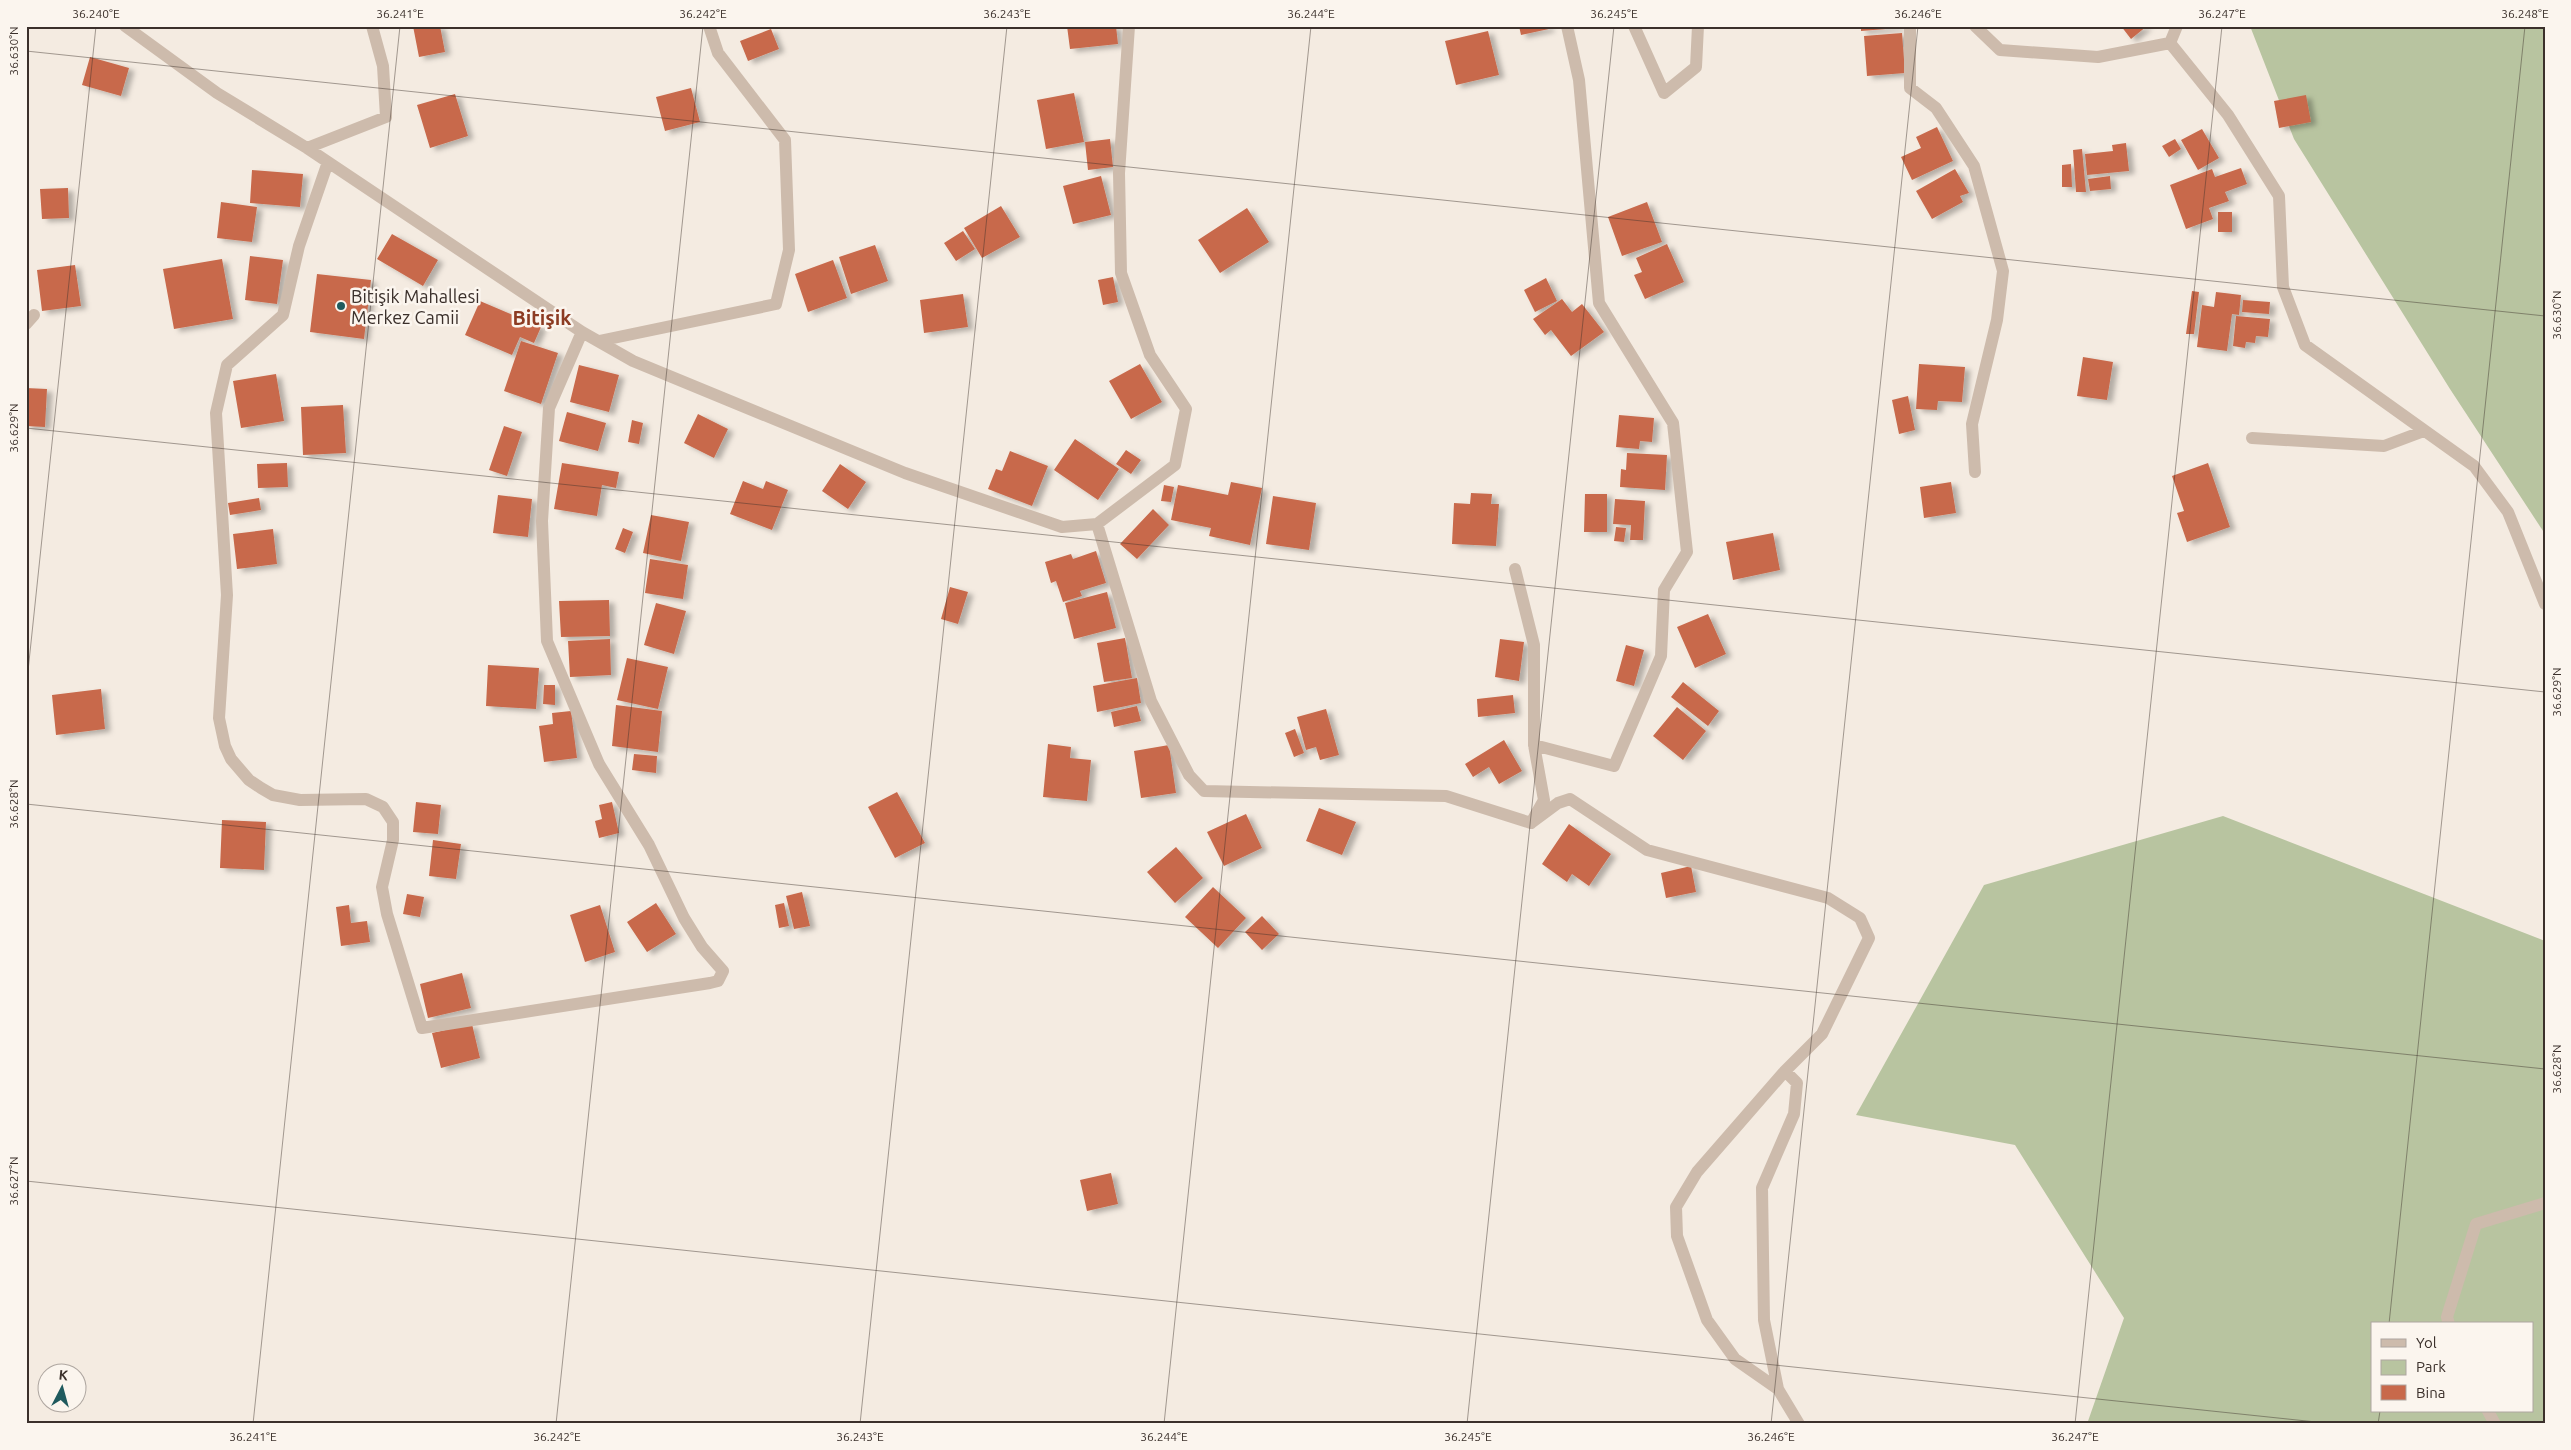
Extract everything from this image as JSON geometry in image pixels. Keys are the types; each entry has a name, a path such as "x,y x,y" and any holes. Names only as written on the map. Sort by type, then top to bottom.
{"street":[{"path":"125,26 217,94 307,148 582,332 633,361 905,473 1062,527 1097,524 1175,465 1186,409 1150,355 1121,273 1119,173 1130,26"},
{"path":"307,148 386,117 383,66 372,26"},
{"path":"599,341 776,304 789,250 785,140 718,53 709,26"},
{"path":"1534,745 1614,766 1662,656 1664,590 1687,552 1673,423 1599,303 1579,80 1568,26"},
{"path":"1634,26 1664,93 1696,67 1698,26"},
{"path":"1910,26 1910,88 1936,108 1974,166 2003,271 1997,320 1972,424 1975,472"},
{"path":"1975,26 2000,50 2098,57 2170,43"},
{"path":"2170,43 2177,26"},
{"path":"2170,43 2228,115 2279,196 2283,287 2305,345 2474,466 2508,512 2545,604"},
{"path":"328,162 299,246 283,315 227,365 216,413 227,595 219,718 225,746 239,770 249,780 273,794 300,800 366,799 375,802 389,814 394,831 382,887 387,914 422,1028 710,983 718,981 723,971 693,932 649,845 599,764 547,641 542,521 549,408 582,332"},
{"path":"2252,438 2384,446 2424,431"},
{"path":"1097,524 1150,701 1189,775 1204,791 1446,796 1531,823"},
{"path":"1515,569 1534,645 1534,745 1544,800 1531,823"},
{"path":"1531,823 1558,803 1570,799 1647,850 1828,898 1860,918 1869,938 1822,1034 1785,1071 1696,1172 1676,1207 1677,1236 1707,1320 1736,1359 1778,1389"},
{"path":"1785,1071 1797,1083 1794,1114 1762,1188 1764,1320 1778,1389 1799,1424"},
{"path":"2448,1322 2447,1317 2476,1224 2545,1203"},
{"path":"2489,1412 2495,1424"}],"green space":[{"path":"2250,26 2545,26 2545,534 2450,389 2294,139"},
{"path":"2223,816 2545,941 2545,1424 2087,1424 2124,1318 2015,1145 1856,1115 1984,885"}],"building":[{"path":"413,26 440,26 445,52 419,57"},
{"path":"1067,26 1116,26 1118,44 1070,49"},
{"path":"1519,26 1549,26 1549,29 1521,35"},
{"path":"1861,26 1899,26 1899,28 1861,31"},
{"path":"2121,26 2147,26 2131,39"},
{"path":"771,29 779,49 748,61 740,41"},
{"path":"1488,31 1499,75 1456,85 1445,41"},
{"path":"1902,33 1905,73 1867,76 1864,36"},
{"path":"90,57 129,68 121,96 82,85"},
{"path":"691,88 700,122 665,131 656,97"},
{"path":"1074,93 1084,142 1046,149 1037,100"},
{"path":"455,94 468,136 430,148 417,105"},
{"path":"2306,95 2311,122 2279,128 2274,101"},
{"path":"1937,127 1953,161 1912,180 1901,157 1921,148 1916,137"},
{"path":"2202,129 2219,158 2198,170 2181,140"},
{"path":"1110,139 1113,167 1088,170 1085,142"},
{"path":"2175,139 2181,149 2169,157 2162,146"},
{"path":"2126,143 2129,171 2087,175 2085,154 2113,151 2112,145"},
{"path":"2082,149 2086,192 2076,192 2073,150"},
{"path":"2071,164 2072,187 2062,187 2062,165"},
{"path":"2241,168 2247,184 2225,192 2229,201 2209,208 2213,219 2186,229 2170,185 2212,169 2215,177"},
{"path":"1955,169 1969,193 1960,196 1963,202 1932,219 1916,191"},
{"path":"252,170 303,174 300,207 250,203"},
{"path":"1101,176 1111,215 1073,224 1063,186"},
{"path":"2110,176 2111,189 2090,191 2088,179"},
{"path":"68,188 69,218 42,219 40,189"},
{"path":"221,202 257,207 252,242 217,238"},
{"path":"1647,202 1662,242 1622,256 1608,217"},
{"path":"1001,206 1020,237 982,258 964,228"},
{"path":"1247,208 1269,242 1220,273 1198,240"},
{"path":"2218,212 2232,212 2232,232 2218,232"},
{"path":"963,231 975,249 956,261 944,243"},
{"path":"392,234 438,260 423,286 377,259"},
{"path":"1667,244 1684,282 1645,299 1634,275 1642,272 1636,258"},
{"path":"875,245 888,281 851,294 839,257"},
{"path":"250,256 283,260 277,304 245,300"},
{"path":"222,259 233,319 174,329 163,269"},
{"path":"833,260 847,298 808,312 795,274"},
{"path":"75,265 81,306 42,311 37,270"},
{"name":"Bitişik Mahallesi Merkez Camii","path":"317,274 371,280 364,339 310,332"},
{"path":"1113,277 1118,302 1103,305 1098,280"},
{"path":"1546,278 1557,301 1535,312 1524,290"},
{"path":"2192,291 2199,292 2194,334 2186,334"},
{"path":"2216,292 2241,295 2239,315 2232,314 2227,351 2197,347 2202,305 2214,307"},
{"path":"963,294 968,327 924,333 920,300"},
{"path":"1562,299 1572,312 1582,304 1604,332 1571,356 1551,330 1545,335 1533,319"},
{"path":"2243,300 2270,302 2269,314 2242,312"},
{"path":"480,301 541,327 534,343 520,337 512,355 465,335"},
{"path":"2236,316 2270,319 2268,337 2256,336 2255,343 2246,342 2245,348 2233,346"},
{"path":"521,341 558,353 541,404 504,391"},
{"path":"2083,357 2113,362 2107,400 2077,396"},
{"path":"1140,364 1162,402 1131,419 1109,381"},
{"path":"1919,364 1965,367 1962,402 1938,401 1937,410 1916,409"},
{"path":"579,365 619,375 609,412 570,402"},
{"path":"276,374 284,421 241,428 233,381"},
{"path":"26,388 47,389 45,427 26,426"},
{"path":"1908,396 1915,430 1899,434 1892,400"},
{"path":"343,405 346,453 303,455 301,407"},
{"path":"567,412 606,423 598,451 559,441"},
{"path":"698,414 728,429 714,458 684,443"},
{"path":"1619,415 1654,418 1652,442 1640,441 1639,449 1616,447"},
{"path":"632,420 643,423 639,444 628,442"},
{"path":"504,426 522,432 507,476 489,470"},
{"path":"1075,439 1119,469 1098,500 1054,470"},
{"path":"1126,450 1141,460 1131,474 1116,464"},
{"path":"1010,451 1048,466 1032,506 988,489 996,469 1002,471"},
{"path":"1627,453 1667,455 1665,490 1620,487 1621,469 1626,470"},
{"path":"287,463 288,487 258,488 257,464"},
{"path":"562,463 619,472 616,488 602,485 597,516 554,509"},
{"path":"2208,463 2230,527 2187,542 2177,513 2184,511 2172,476"},
{"path":"840,464 866,482 848,509 822,491"},
{"path":"743,481 763,489 766,481 788,490 772,530 730,514"},
{"path":"1231,482 1262,488 1250,545 1209,536 1211,528 1171,520 1178,485 1228,495"},
{"path":"1951,482 1956,513 1924,518 1920,487"},
{"path":"1164,485 1174,487 1171,502 1161,501"},
{"path":"1471,493 1492,494 1491,504 1499,504 1496,546 1452,544 1454,503 1470,504"},
{"path":"1585,494 1607,494 1607,532 1584,532"},
{"path":"498,495 532,499 528,537 493,533"},
{"path":"1273,496 1316,503 1309,550 1266,544"},
{"path":"259,498 261,510 230,515 228,503"},
{"path":"1615,499 1645,501 1643,540 1630,540 1631,525 1613,524"},
{"path":"1153,509 1169,525 1137,559 1120,544"},
{"path":"651,515 689,522 681,561 643,553"},
{"path":"1616,527 1626,528 1624,542 1614,541"},
{"path":"623,528 633,532 625,553 615,549"},
{"path":"273,529 277,564 237,569 233,534"},
{"path":"1773,533 1780,570 1733,580 1726,542"},
{"path":"1096,551 1106,583 1080,591 1082,596 1063,602 1056,581 1051,583 1045,562 1071,554 1073,559"},
{"path":"650,559 688,565 683,599 645,593"},
{"path":"950,587 968,592 958,624 941,619"},
{"path":"1107,592 1116,628 1074,639 1065,603"},
{"path":"609,600 610,636 561,637 559,601"},
{"path":"656,603 686,611 674,654 644,645"},
{"path":"1708,614 1726,654 1695,668 1677,627"},
{"path":"1125,638 1132,678 1104,682 1097,643"},
{"path":"610,639 611,675 570,677 568,641"},
{"path":"1500,639 1524,642 1519,681 1495,677"},
{"path":"1626,645 1644,650 1634,686 1616,681"},
{"path":"627,658 668,667 658,709 617,700"},
{"path":"488,665 539,668 536,709 486,706"},
{"path":"1137,678 1141,703 1097,712 1093,686"},
{"path":"1683,682 1719,711 1708,726 1671,697"},
{"path":"544,685 555,685 555,705 543,704"},
{"path":"101,689 105,729 56,735 52,695"},
{"path":"1513,695 1515,713 1478,717 1477,699"},
{"path":"616,705 662,711 658,752 612,746"},
{"path":"1137,706 1141,721 1114,727 1111,712"},
{"path":"1677,707 1706,731 1683,760 1653,736"},
{"path":"1326,709 1339,755 1320,760 1316,747 1306,750 1297,717"},
{"path":"571,711 577,758 544,762 539,726 553,724 552,713"},
{"path":"1295,729 1304,753 1294,757 1285,733"},
{"path":"1504,740 1522,771 1499,784 1489,767 1473,777 1465,764"},
{"path":"1048,744 1071,747 1070,758 1091,760 1087,801 1043,797"},
{"path":"1169,745 1176,793 1141,798 1134,751"},
{"path":"634,754 657,756 656,773 632,770"},
{"path":"897,792 925,843 895,858 868,807"},
{"path":"416,802 441,805 438,834 413,832"},
{"path":"612,802 619,833 599,838 595,821 602,819 599,805"},
{"path":"1319,808 1356,822 1342,855 1306,841"},
{"path":"1246,814 1262,848 1224,866 1207,832"},
{"path":"222,820 266,822 264,870 220,868"},
{"path":"1569,824 1611,854 1589,886 1572,874 1567,882 1542,864"},
{"path":"433,840 461,844 456,879 429,876"},
{"path":"1176,847 1203,878 1175,903 1147,872"},
{"path":"1691,866 1696,892 1666,898 1661,873"},
{"path":"1213,887 1246,918 1218,948 1185,917"},
{"path":"802,892 810,926 794,929 786,896"},
{"path":"407,894 424,897 420,917 403,914"},
{"path":"656,903 676,934 647,952 627,922"},
{"path":"784,903 789,926 779,928 775,905"},
{"path":"349,905 351,923 367,921 370,942 341,946 336,907"},
{"path":"600,905 615,952 585,962 570,915"},
{"path":"1262,916 1279,934 1262,950 1245,932"},
{"path":"462,973 471,1008 428,1018 420,984"},
{"path":"472,1024 480,1058 441,1068 432,1033"},
{"path":"1111,1173 1118,1204 1087,1211 1080,1180"}],"place":[{"name":"Bitişik Mahallesi Merkez Camii","path":"341,306"}],"district":[{"name":"Bitişik","path":"542,317"}]}
